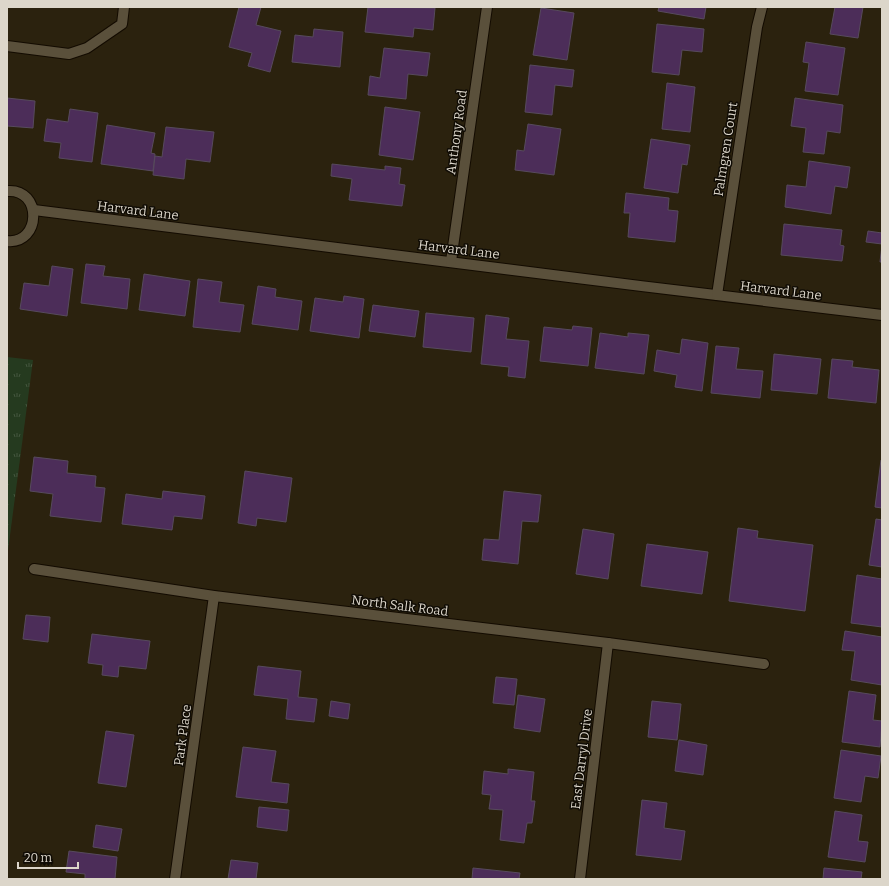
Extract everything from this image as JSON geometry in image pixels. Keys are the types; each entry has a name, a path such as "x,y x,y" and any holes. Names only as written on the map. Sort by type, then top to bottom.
{"street":[{"path":"7,46 69,54 87,48 122,24 124,7"},
{"name":"Anthony Road","path":"451,261 487,7"},
{"name":"Palmgren Court","path":"717,296 757,27 762,7"},
{"path":"7,191 18,192 25,196 34,210 32,227 26,234 19,239 7,241"},
{"name":"Harvard Lane","path":"34,210 451,261 717,296 882,315"},
{"name":"North Salk Road","path":"34,569 214,596 608,643 764,664"},
{"name":"Park Place","path":"175,879 214,596"},
{"name":"East Darryl Drive","path":"580,879 608,643"}],"green space":[{"path":"7,357 33,360 7,558"}],"building":[{"path":"239,7 261,7 256,25 281,31 270,72 248,66 252,53 229,47"},
{"path":"368,7 435,8 433,30 414,28 413,37 365,32"},
{"path":"659,7 706,7 704,19 658,11"},
{"path":"835,7 863,7 858,38 830,34"},
{"path":"541,8 574,13 567,60 533,55"},
{"path":"657,24 704,29 702,52 682,50 679,75 652,72"},
{"path":"314,29 343,32 340,67 292,62 295,35 313,37"},
{"path":"806,42 845,48 838,95 805,91 809,63 803,62"},
{"path":"384,48 430,53 427,76 408,74 406,99 368,95 370,76 380,78"},
{"path":"530,65 574,70 572,87 555,85 552,115 525,112"},
{"path":"667,83 695,87 690,132 662,129"},
{"path":"7,98 35,101 33,128 7,126"},
{"path":"795,98 843,105 840,133 827,131 824,154 803,152 806,128 791,126"},
{"path":"385,107 420,112 413,160 379,155"},
{"path":"70,109 98,113 92,162 59,158 61,143 44,141 47,119 68,122"},
{"path":"528,124 561,129 554,175 515,170 517,150 524,151"},
{"path":"107,125 155,133 151,153 155,154 153,171 101,164"},
{"path":"166,127 214,132 210,162 186,159 184,179 153,175 155,156 162,157"},
{"path":"651,139 690,145 687,165 682,164 678,193 644,188"},
{"path":"809,161 850,167 847,188 835,186 831,214 785,207 787,185 806,187"},
{"path":"332,164 385,170 385,166 401,168 399,184 405,185 402,206 349,200 352,179 331,176"},
{"path":"626,193 669,198 668,210 678,211 675,242 628,237 630,213 624,213"},
{"path":"784,224 842,230 840,245 844,246 842,261 781,255"},
{"path":"868,231 882,233 882,244 866,242"},
{"path":"882,245 882,262 880,262"},
{"path":"86,264 105,266 103,276 130,279 127,309 81,303"},
{"path":"52,266 73,269 67,316 20,309 24,283 49,286"},
{"path":"144,274 190,281 185,316 139,310"},
{"path":"198,279 222,282 219,302 244,305 240,332 193,327"},
{"path":"258,286 276,289 275,297 302,301 298,330 252,324"},
{"path":"344,296 364,299 359,338 310,331 315,298 343,302"},
{"path":"373,305 419,311 415,337 369,331"},
{"path":"426,313 474,318 471,352 423,347"},
{"path":"486,315 509,318 506,339 529,341 525,378 508,376 509,367 481,364"},
{"path":"573,326 592,328 588,366 540,361 544,327 572,330"},
{"path":"600,333 628,337 628,333 649,335 644,374 595,368"},
{"path":"682,339 708,343 702,391 675,387 677,375 654,371 657,350 680,354"},
{"path":"716,346 739,348 736,369 763,371 760,398 711,393"},
{"path":"774,354 821,359 817,394 771,390"},
{"path":"832,359 853,361 852,367 879,370 876,403 828,398"},
{"path":"34,457 68,461 67,473 96,476 95,487 105,488 101,522 50,516 53,494 30,491"},
{"path":"882,460 882,508 875,507"},
{"path":"245,471 292,478 286,522 257,518 256,526 238,523"},
{"path":"163,491 205,496 202,519 174,516 172,530 122,524 126,494 162,499"},
{"path":"504,491 541,495 538,522 522,521 518,564 482,560 484,539 499,540"},
{"path":"876,519 882,520 882,567 869,565"},
{"path":"738,528 758,531 757,538 813,545 805,611 729,601"},
{"path":"583,529 614,534 608,579 576,574"},
{"path":"647,544 708,552 702,594 641,586"},
{"path":"857,575 882,579 882,627 851,623"},
{"path":"26,615 50,617 48,642 23,639"},
{"path":"845,631 882,637 882,685 851,680 855,651 842,650"},
{"path":"92,634 150,641 146,669 119,666 118,677 102,675 103,665 88,663"},
{"path":"258,666 301,671 298,697 317,699 314,722 286,719 288,699 254,695"},
{"path":"496,677 517,679 514,705 493,703"},
{"path":"849,691 876,695 873,720 882,721 880,747 842,742"},
{"path":"518,695 545,699 540,732 514,728"},
{"path":"331,701 350,704 348,719 329,716"},
{"path":"652,701 681,704 677,740 648,737"},
{"path":"106,731 134,735 126,787 98,783"},
{"path":"679,740 707,745 703,775 675,771"},
{"path":"243,747 276,751 271,782 289,784 287,803 236,797"},
{"path":"841,750 881,756 878,778 865,776 861,802 834,798"},
{"path":"508,769 534,772 531,801 535,801 532,823 527,823 524,843 500,840 503,810 489,809 491,795 482,794 484,771 508,774"},
{"path":"642,800 667,803 664,828 685,831 681,860 636,855"},
{"path":"259,807 289,810 287,831 257,827"},
{"path":"835,811 862,815 858,841 868,842 865,862 828,857"},
{"path":"96,825 122,829 118,851 93,847"},
{"path":"69,851 117,857 115,879 85,879 85,874 66,872"},
{"path":"231,860 258,863 256,879 228,879"},
{"path":"473,868 520,873 519,879 472,879"},
{"path":"824,868 862,872 861,879 823,879"}]}
